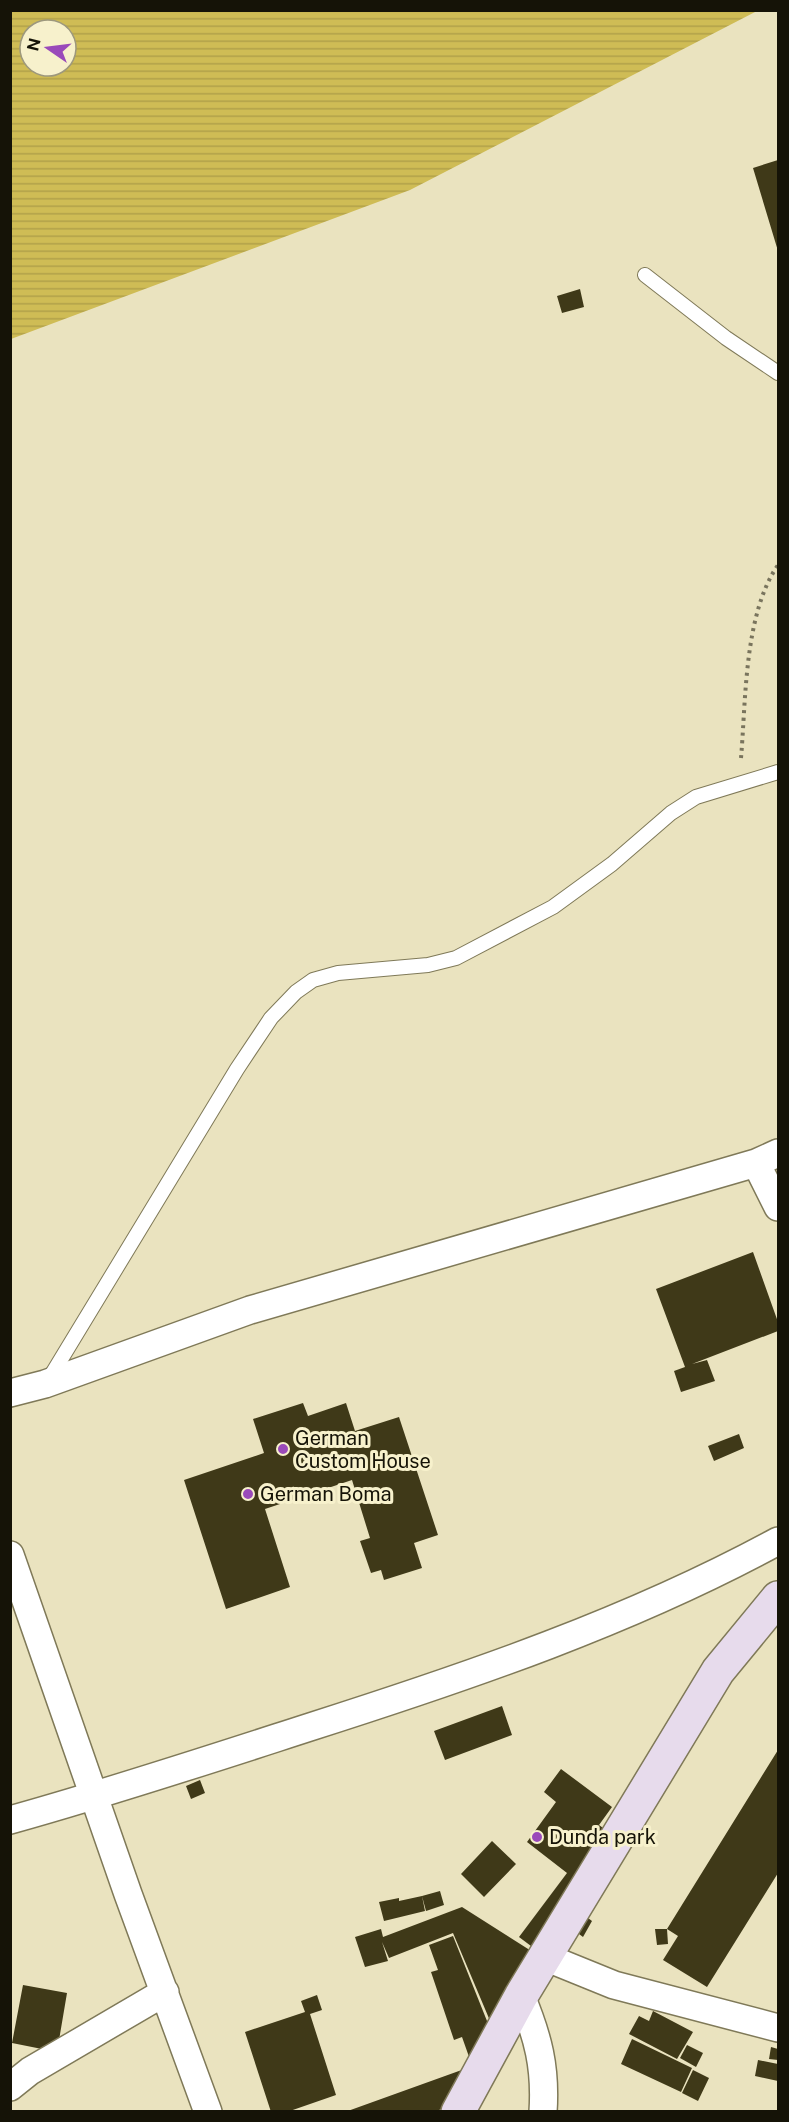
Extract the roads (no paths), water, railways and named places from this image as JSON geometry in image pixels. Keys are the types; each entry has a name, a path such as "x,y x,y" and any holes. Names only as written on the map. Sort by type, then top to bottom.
{"main road":[{"path":"458,2112 521,1996 718,1671 778,1598"}],"street":[{"path":"10,1393 45,1384 250,1310 767,1158 778,1207"},
{"path":"10,1820 94,1797 450,1683 703,1580 778,1540"},
{"path":"10,1555 94,1797 208,2112"},
{"path":"545,1957 623,1988 778,2028"},
{"path":"10,2087 30,2071 165,1992"},
{"path":"521,1996 538,2036 545,2089 543,2112"}],"lane":[{"path":"645,275 726,338 778,373"},
{"path":"45,1384 237,1069 271,1018 296,992 313,980 338,973 428,965 456,958 553,907 612,864 671,813 696,797 778,772"}],"place":[{"name":"German Custom House","path":"283,1449"},
{"name":"German Boma","path":"248,1494"},
{"name":"Dunda park","path":"537,1837"}]}
